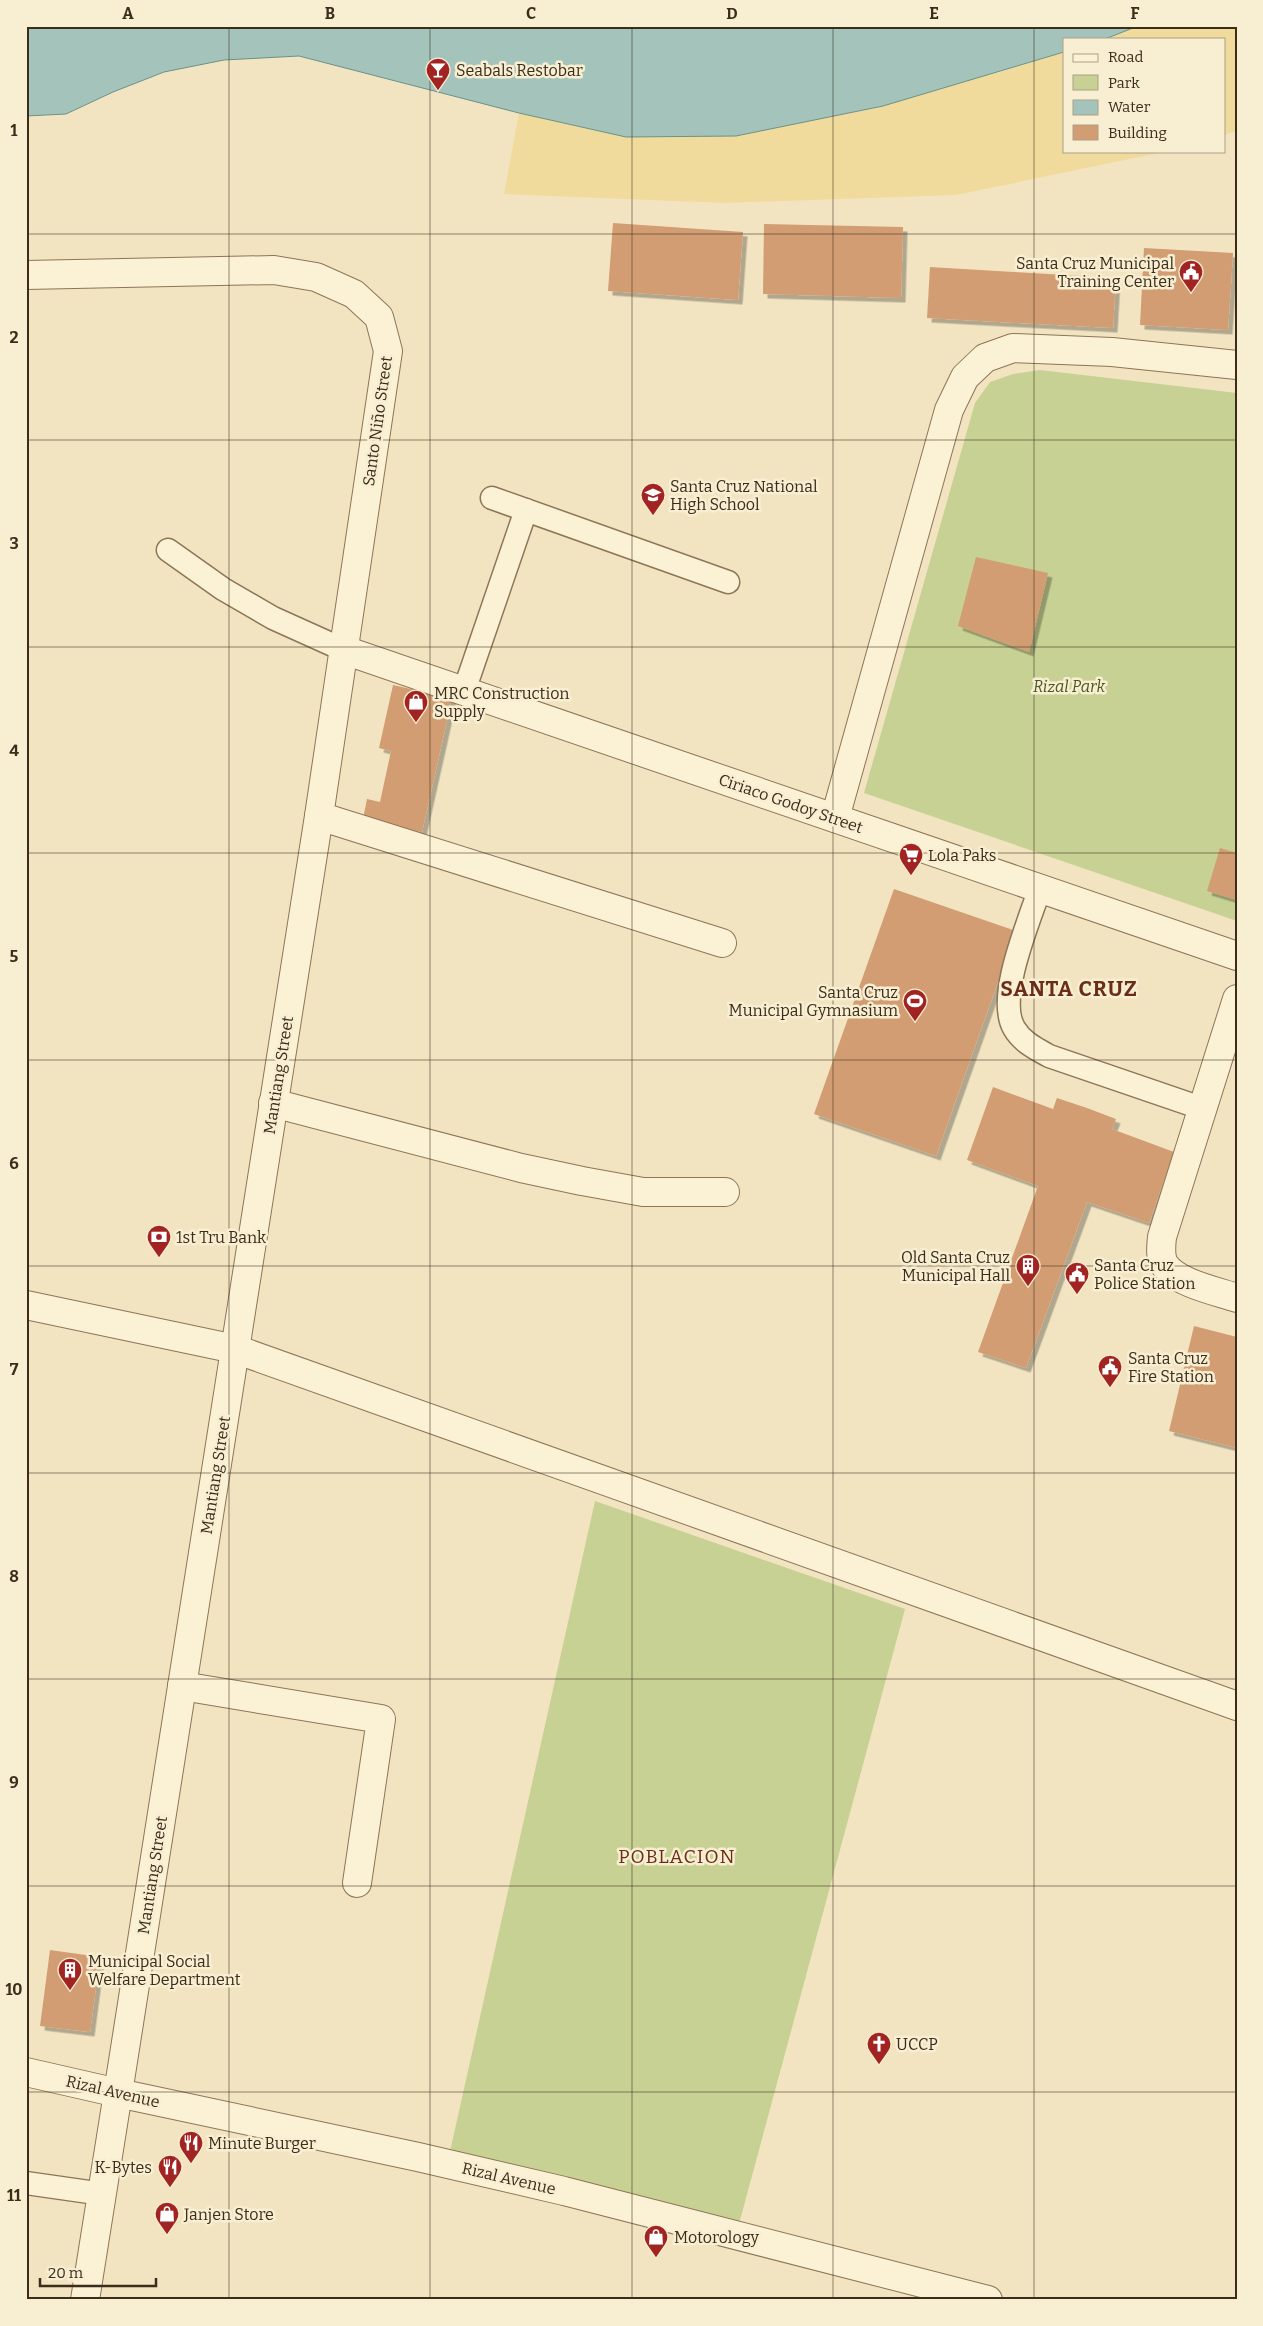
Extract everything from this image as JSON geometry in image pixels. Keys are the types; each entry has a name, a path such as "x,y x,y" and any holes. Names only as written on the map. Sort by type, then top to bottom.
{"street":[{"name":"Santo Niño Street","path":"26,275 274,270 316,277 354,294 379,317 388,351 344,650"},
{"path":"834,818 949,410 965,377 985,358 1013,348 1112,352 1237,366"},
{"name":"Ciriaco Godoy Street","path":"344,650 1237,956"},
{"name":"Mantiang Street","path":"85,2300 344,650"},
{"path":"319,816 722,943"},
{"path":"1237,999 1204,1110 1162,1237 1161,1249 1163,1262 1180,1278 1237,1298"},
{"path":"274,1103 521,1168 582,1181 643,1192 725,1192"},
{"path":"26,1305 235,1349 1237,1706"},
{"path":"182,1686 382,1719 357,1883"},
{"name":"Rizal Avenue","path":"26,2072 564,2191 988,2300"}],"lane":[{"path":"492,498 728,582"},
{"path":"464,691 526,510"},
{"path":"168,550 223,589 273,618 344,650"},
{"path":"1040,888 1008,987 1007,1010 1013,1027 1026,1044 1048,1056 1204,1110"},
{"path":"26,2183 103,2194"}],"green space":[{"name":"Rizal Park","path":"1040,370 1237,393 1237,921 864,793 975,403 990,382 1013,374"},
{"path":"595,1501 905,1609 739,2224 449,2156"}],"sand":[{"path":"1138,26 1237,26 1237,131 1226,134 1226,38 1108,38"},
{"path":"1063,52 1063,152 1163,152 956,195 724,203 504,194 519,113 626,137 997,73"}],"water":[{"path":"26,26 1138,26 1108,38 1063,38 1063,52 883,106 736,136 626,137 519,113 299,56 224,60 164,72 113,92 66,114 26,116"}],"building":[{"path":"613,223 743,232 738,300 608,291"},
{"path":"764,224 903,227 901,298 763,294"},
{"path":"1144,248 1233,253 1228,330 1140,325"},
{"path":"930,267 1116,278 1113,328 927,318"},
{"path":"976,557 1048,573 1029,652 958,626"},
{"path":"393,685 452,698 422,832 363,819 367,799 380,802 391,751 379,748"},
{"path":"1220,848 1237,853 1237,900 1207,891"},
{"name":"Santa Cruz Municipal Gymnasium","path":"894,889 1016,931 936,1156 814,1114"},
{"name":"Old Santa Cruz Municipal Hall","path":"993,1087 1053,1109 1057,1098 1087,1108 1116,1119 1112,1129 1174,1152 1149,1223 1087,1202 1026,1368 978,1352 1038,1186 967,1160"},
{"path":"1194,1326 1237,1337 1237,1448 1169,1431"},
{"name":"Municipal Social Welfare Department","path":"50,1950 100,1957 90,2032 40,2026"}],"place":[{"name":"Seabals Restobar","path":"438,91"},
{"name":"Santa Cruz Municipal Training Center","path":"1191,293"},
{"name":"Santa Cruz National High School","path":"653,516"},
{"name":"MRC Construction Supply","path":"416,723"},
{"name":"Lola Paks","path":"911,876"},
{"name":"Santa Cruz Municipal Gymnasium","path":"915,1022"},
{"name":"1st Tru Bank","path":"159,1258"},
{"name":"Old Santa Cruz Municipal Hall","path":"1028,1287"},
{"name":"Santa Cruz Police Station","path":"1077,1295"},
{"name":"Santa Cruz Fire Station","path":"1110,1388"},
{"name":"Municipal Social Welfare Department","path":"70,1991"},
{"name":"UCCP","path":"879,2065"},
{"name":"Minute Burger","path":"191,2164"},
{"name":"K-Bytes","path":"170,2188"},
{"name":"Janjen Store","path":"167,2235"},
{"name":"Motorology","path":"656,2258"}],"district":[{"name":"SANTA CRUZ","path":"1069,989"},
{"name":"POBLACION","path":"677,1856"}]}
